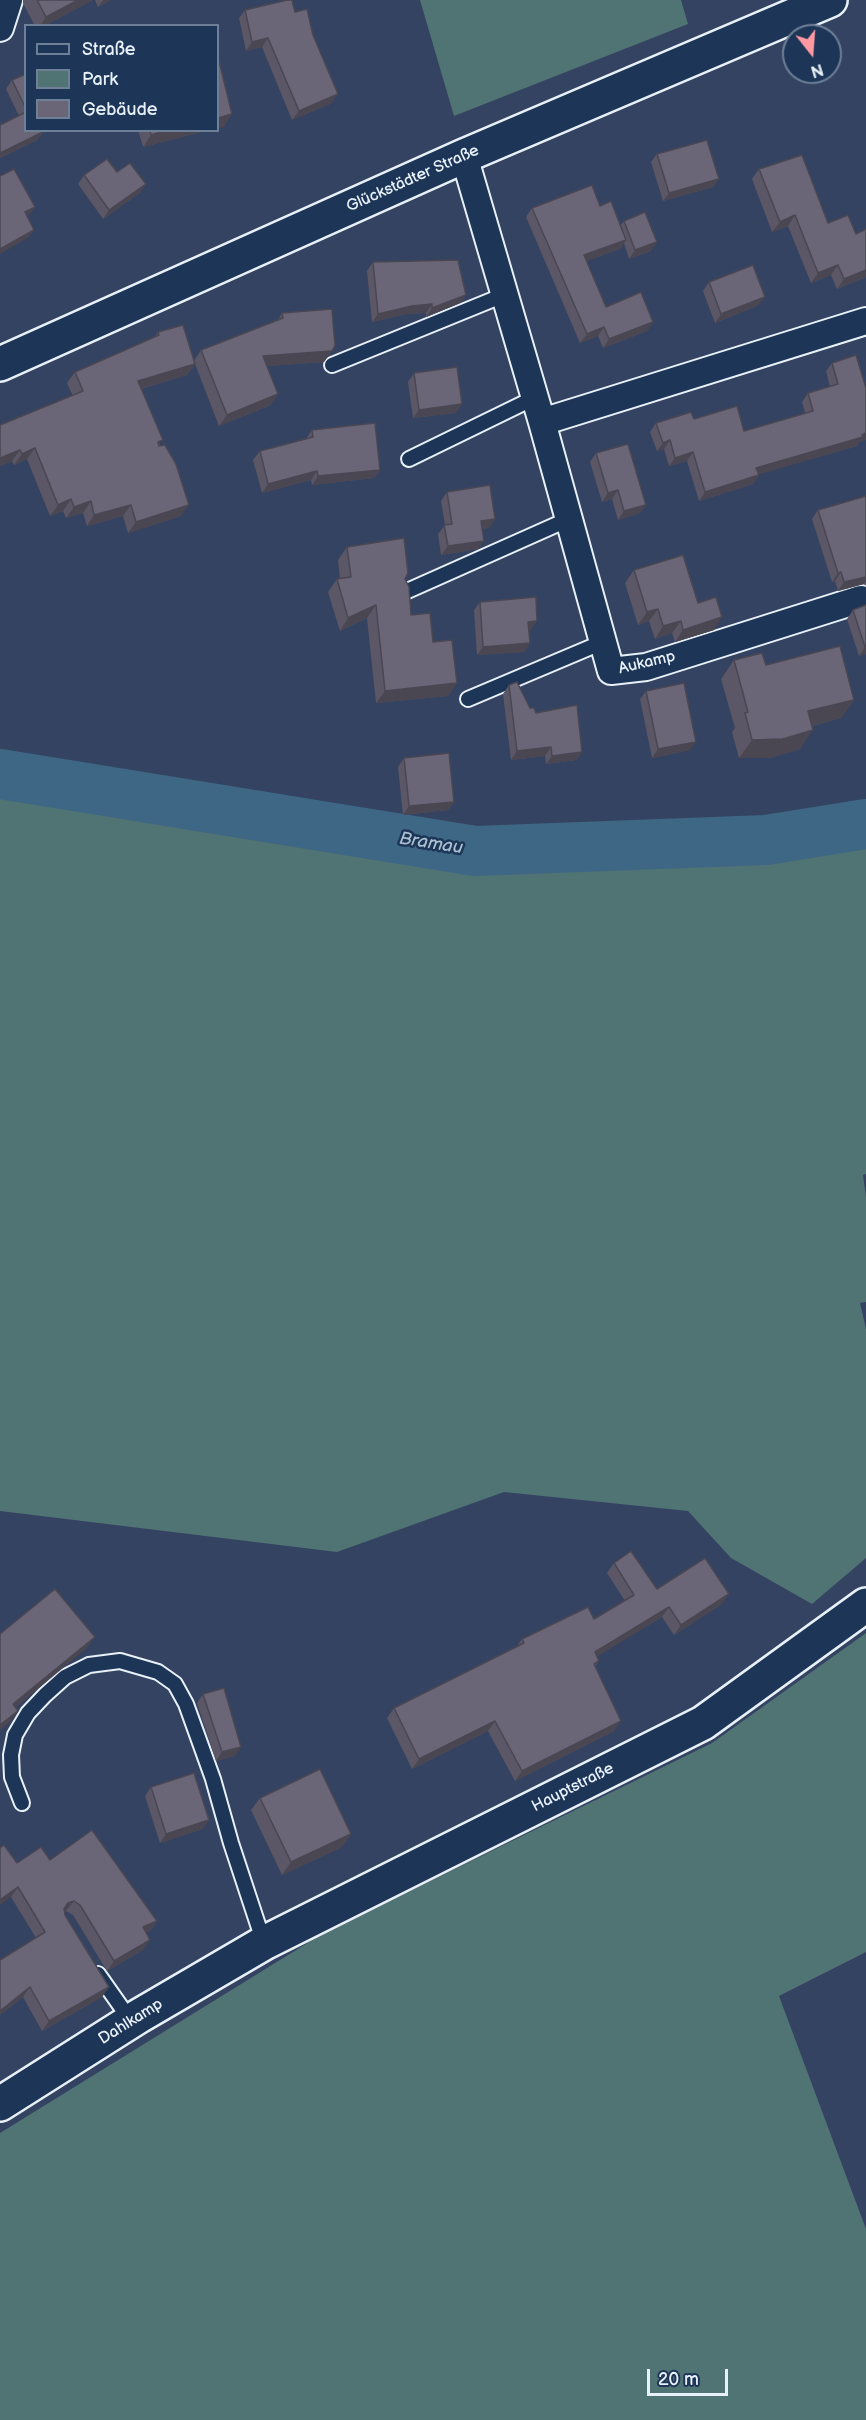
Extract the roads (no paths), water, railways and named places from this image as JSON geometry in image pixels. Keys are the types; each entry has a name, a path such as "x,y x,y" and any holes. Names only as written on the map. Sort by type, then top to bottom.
{"street":[{"path":"0,28 9,0"},
{"name":"Glückstädter Straße","path":"0,364 465,156 830,0"},
{"name":"Aukamp","path":"465,156 611,671 646,667 861,599"},
{"path":"538,410 866,321"},
{"name":"Hauptstraße","path":"264,1943 704,1723 866,1605"},
{"name":"Dahlkamp","path":"0,2104 131,2021 264,1943"}],"lane":[{"path":"332,365 504,295"},
{"path":"409,459 538,410"},
{"path":"405,592 569,519"},
{"path":"468,699 603,642"},
{"path":"22,1803 12,1778 11,1755 15,1735 28,1713 45,1695 65,1677 89,1665 120,1661 158,1672 175,1684 186,1704 213,1779 231,1843 264,1943"},
{"path":"92,1964 131,2021"}],"waterway":[{"name":"Bramau","path":"0,774 475,851 766,840 866,824"}]}
